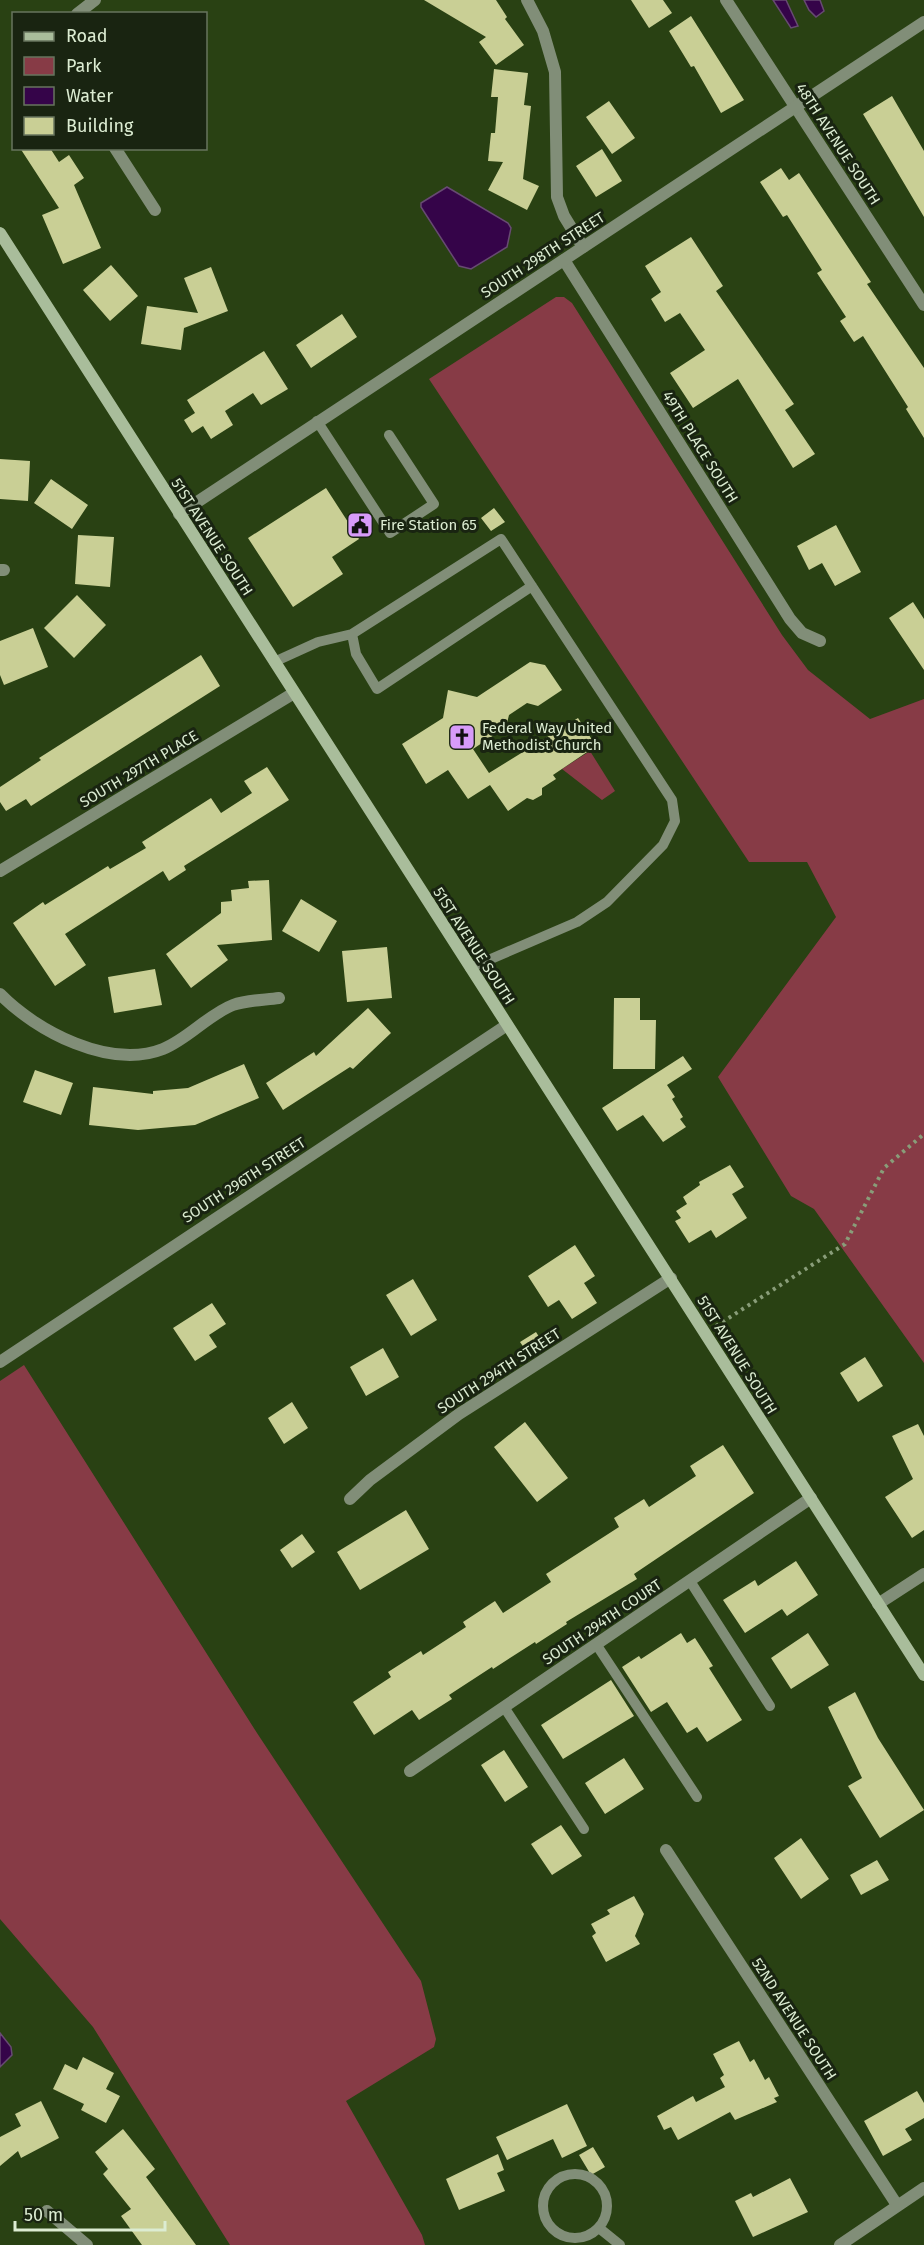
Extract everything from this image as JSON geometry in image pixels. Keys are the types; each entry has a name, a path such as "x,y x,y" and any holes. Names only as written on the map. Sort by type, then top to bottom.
{"main road":[{"name":"51ST AVENUE SOUTH","path":"0,232 924,1675"}],"street":[{"path":"80,12 95,0"},
{"path":"527,0 551,51 555,72 557,197 564,216 583,247"},
{"name":"48TH AVENUE SOUTH","path":"726,0 924,305"},
{"name":"SOUTH 298TH STREET","path":"179,514 794,105 924,22"},
{"path":"117,150 155,210"},
{"name":"49TH PLACE SOUTH","path":"564,260 790,619 802,633 820,641"},
{"name":"SOUTH 297TH PLACE","path":"0,871 294,693"},
{"path":"0,994 26,1018 60,1037 100,1050 141,1053 160,1050 176,1043 232,1005 279,998"},
{"name":"SOUTH 296TH STREET","path":"0,1362 507,1025"},
{"name":"SOUTH 294TH STREET","path":"350,1499 370,1480 459,1414 671,1278"},
{"name":"SOUTH 294TH COURT","path":"410,1771 811,1498"},
{"path":"878,1604 924,1574"},
{"name":"52ND AVENUE SOUTH","path":"666,1850 897,2205"},
{"path":"840,2245 924,2188"},
{"path":"47,2211 87,2245"}],"lane":[{"path":"317,421 390,533 434,504 389,435"},
{"path":"274,662 318,642 352,634 501,539 672,800 675,821 663,845 591,914 470,968"},
{"path":"352,634 356,654 377,689 532,586"},
{"path":"690,1581 770,1706"},
{"path":"596,1644 697,1797"},
{"path":"504,1707 584,1829"},
{"path":"573,2174 585,2175 596,2182 604,2192 607,2204 606,2216 599,2228 577,2239 564,2237 553,2231 546,2221 542,2208 544,2196 550,2185 560,2177 573,2174"},
{"path":"599,2228 620,2245"}],"path":[{"path":"705,1332 845,1244 884,1168 924,1134"}],"green space":[{"path":"556,297 564,297 572,303 782,635 808,670 870,719 924,699 924,1363 814,1209 791,1196 718,1077 836,917 807,862 749,862 429,379"},
{"path":"590,751 615,791 602,800 562,769"},
{"path":"24,1365 257,1733 421,1981 436,2039 434,2047 346,2101 422,2235 425,2245 230,2245 93,2027 0,1919 0,1381"}],"water":[{"path":"773,0 786,0 798,26 791,28"},
{"path":"804,0 820,0 824,11 816,17"},
{"path":"447,187 508,223 511,228 507,247 471,269 459,266 421,207 421,203"},
{"path":"0,2033 11,2047 12,2055 0,2067"}],"building":[{"path":"424,0 496,0 507,17 505,19 524,45 496,65 479,42 486,37"},
{"path":"631,0 663,0 672,13 649,28"},
{"path":"691,16 744,100 721,113 694,66 691,67 669,31"},
{"path":"494,69 528,73 524,105 531,106 523,179 539,186 527,210 488,190 503,162 488,161 491,133 495,133 498,97 491,97"},
{"path":"892,96 924,151 924,217 863,114"},
{"path":"609,101 635,138 612,154 586,117"},
{"path":"602,149 622,181 596,197 576,166"},
{"path":"21,150 51,150 59,162 69,155 84,178 74,185 101,248 63,264 42,215 59,208"},
{"path":"781,168 789,180 799,173 871,282 867,284 924,368 924,438 906,409 908,407 863,336 854,342 840,321 846,317 817,273 822,270 787,215 783,217 760,182"},
{"path":"691,237 723,286 716,291 794,404 785,410 815,454 793,468 738,379 693,408 670,373 705,350 680,313 665,322 651,299 661,292 645,266"},
{"path":"111,265 138,296 110,321 83,290"},
{"path":"211,267 228,311 184,328 181,350 141,344 147,306 198,313 184,278"},
{"path":"342,314 357,337 311,368 296,345"},
{"path":"264,351 288,389 261,405 253,393 225,411 233,425 211,439 203,426 192,433 184,420 195,413 187,400"},
{"path":"0,459 30,461 28,501 0,499"},
{"path":"51,479 88,505 72,529 34,503"},
{"path":"326,488 359,539 332,557 343,574 293,607 248,538"},
{"path":"494,508 505,522 491,531 481,518"},
{"path":"836,525 861,572 835,586 822,563 809,570 797,546"},
{"path":"78,535 114,537 110,587 75,584"},
{"path":"77,595 106,625 74,658 44,628"},
{"path":"913,602 924,619 924,670 889,618"},
{"path":"33,628 48,667 4,685 0,675 0,641"},
{"path":"201,655 220,686 31,806 26,799 6,811 0,802 0,787 41,760 39,758"},
{"name":"Federal Way United Methodist Church","path":"530,662 545,665 562,690 538,706 527,703 509,715 506,727 473,749 489,773 578,718 596,746 553,775 556,779 542,788 542,795 533,800 527,798 508,811 490,785 468,799 448,770 426,784 402,744 443,718 448,690 477,697"},
{"path":"267,767 289,800 184,866 186,870 169,881 163,871 65,934 86,965 55,986 13,923 43,902 45,905 108,866 110,869 146,848 142,842 211,798 221,813 252,793 244,781"},
{"path":"269,880 272,940 217,945 228,960 191,988 166,954 221,913 221,902 232,901 231,890 249,888 248,881"},
{"path":"301,899 337,921 319,952 282,931"},
{"path":"387,947 392,998 347,1002 342,951"},
{"path":"155,969 162,1005 114,1013 108,977"},
{"path":"614,998 640,998 640,1020 656,1020 655,1069 613,1069"},
{"path":"368,1008 391,1033 353,1069 350,1067 283,1110 266,1083 314,1052 316,1056"},
{"path":"683,1056 692,1069 667,1085 675,1097 672,1099 686,1127 663,1142 643,1115 617,1131 602,1108"},
{"path":"244,1064 259,1098 195,1125 138,1130 89,1125 93,1087 153,1094 153,1091 188,1088"},
{"path":"35,1070 73,1083 61,1115 23,1102"},
{"path":"730,1165 744,1187 732,1194 747,1218 716,1238 711,1230 689,1243 675,1221 681,1218 676,1211 687,1204 683,1197 700,1185 699,1182"},
{"path":"575,1245 595,1276 584,1283 597,1303 572,1319 559,1300 548,1307 528,1276"},
{"path":"413,1279 437,1320 411,1336 386,1295"},
{"path":"212,1303 226,1324 209,1335 217,1347 195,1361 173,1328"},
{"path":"536,1332 546,1348 531,1358 520,1342"},
{"path":"383,1348 399,1377 366,1396 350,1367"},
{"path":"865,1357 883,1386 858,1402 840,1373"},
{"path":"292,1402 308,1428 284,1444 268,1418"},
{"path":"525,1422 568,1478 537,1502 494,1447"},
{"path":"918,1424 924,1436 924,1530 912,1538 885,1497 913,1479 892,1436"},
{"path":"723,1445 754,1493 634,1574 637,1579 566,1622 567,1624 536,1644 535,1642 493,1669 492,1667 449,1695 452,1699 419,1720 412,1710 374,1735 353,1702 391,1677 388,1672 421,1651 423,1655 466,1627 463,1622 495,1601 503,1613 551,1582 546,1574 619,1527 614,1518 644,1499 649,1507 696,1476 690,1466"},
{"path":"406,1510 429,1549 360,1590 337,1552"},
{"path":"302,1534 315,1552 292,1568 280,1550"},
{"path":"796,1561 818,1595 787,1616 782,1609 745,1633 723,1600 755,1580 758,1586"},
{"path":"681,1633 687,1643 695,1638 713,1666 709,1668 742,1720 707,1742 697,1727 687,1733 667,1702 651,1712 622,1667 639,1656 641,1659"},
{"path":"808,1633 829,1665 791,1689 771,1658"},
{"path":"611,1680 634,1716 563,1759 541,1725"},
{"path":"855,1692 878,1738 924,1810 880,1838 848,1786 862,1778 828,1707"},
{"path":"504,1750 528,1787 505,1802 481,1765"},
{"path":"624,1758 644,1789 605,1814 585,1783"},
{"path":"561,1825 582,1856 552,1875 531,1844"},
{"path":"801,1838 829,1879 801,1899 774,1858"},
{"path":"877,1860 889,1880 861,1895 850,1875"},
{"path":"634,1896 644,1914 635,1936 640,1944 606,1962 592,1936 596,1933 591,1924 610,1914 607,1910"},
{"path":"739,2041 750,2062 754,2059 765,2080 769,2077 779,2096 774,2098 777,2102 735,2120 730,2112 678,2140 671,2127 664,2130 657,2116 693,2096 696,2102 725,2087 720,2078 724,2075 713,2054"},
{"path":"83,2057 114,2073 106,2089 120,2096 106,2123 81,2110 84,2104 53,2089 65,2064 77,2070"},
{"path":"917,2091 924,2103 924,2118 905,2129 912,2140 883,2156 864,2121"},
{"path":"41,2101 59,2138 21,2158 18,2151 0,2166 0,2137 21,2126 15,2114"},
{"path":"567,2104 587,2146 562,2158 553,2139 507,2160 496,2137"},
{"path":"123,2129 155,2169 146,2177 196,2245 142,2245 121,2216 131,2209 103,2174 108,2169 95,2152"},
{"path":"593,2147 605,2167 591,2175 579,2155"},
{"path":"498,2154 504,2170 497,2173 505,2191 459,2210 446,2179"},
{"path":"790,2178 808,2212 753,2237 735,2201 751,2193 753,2197"}],"place":[{"name":"Fire Station 65","path":"360,525"},
{"name":"Federal Way United Methodist Church","path":"462,737"}]}
